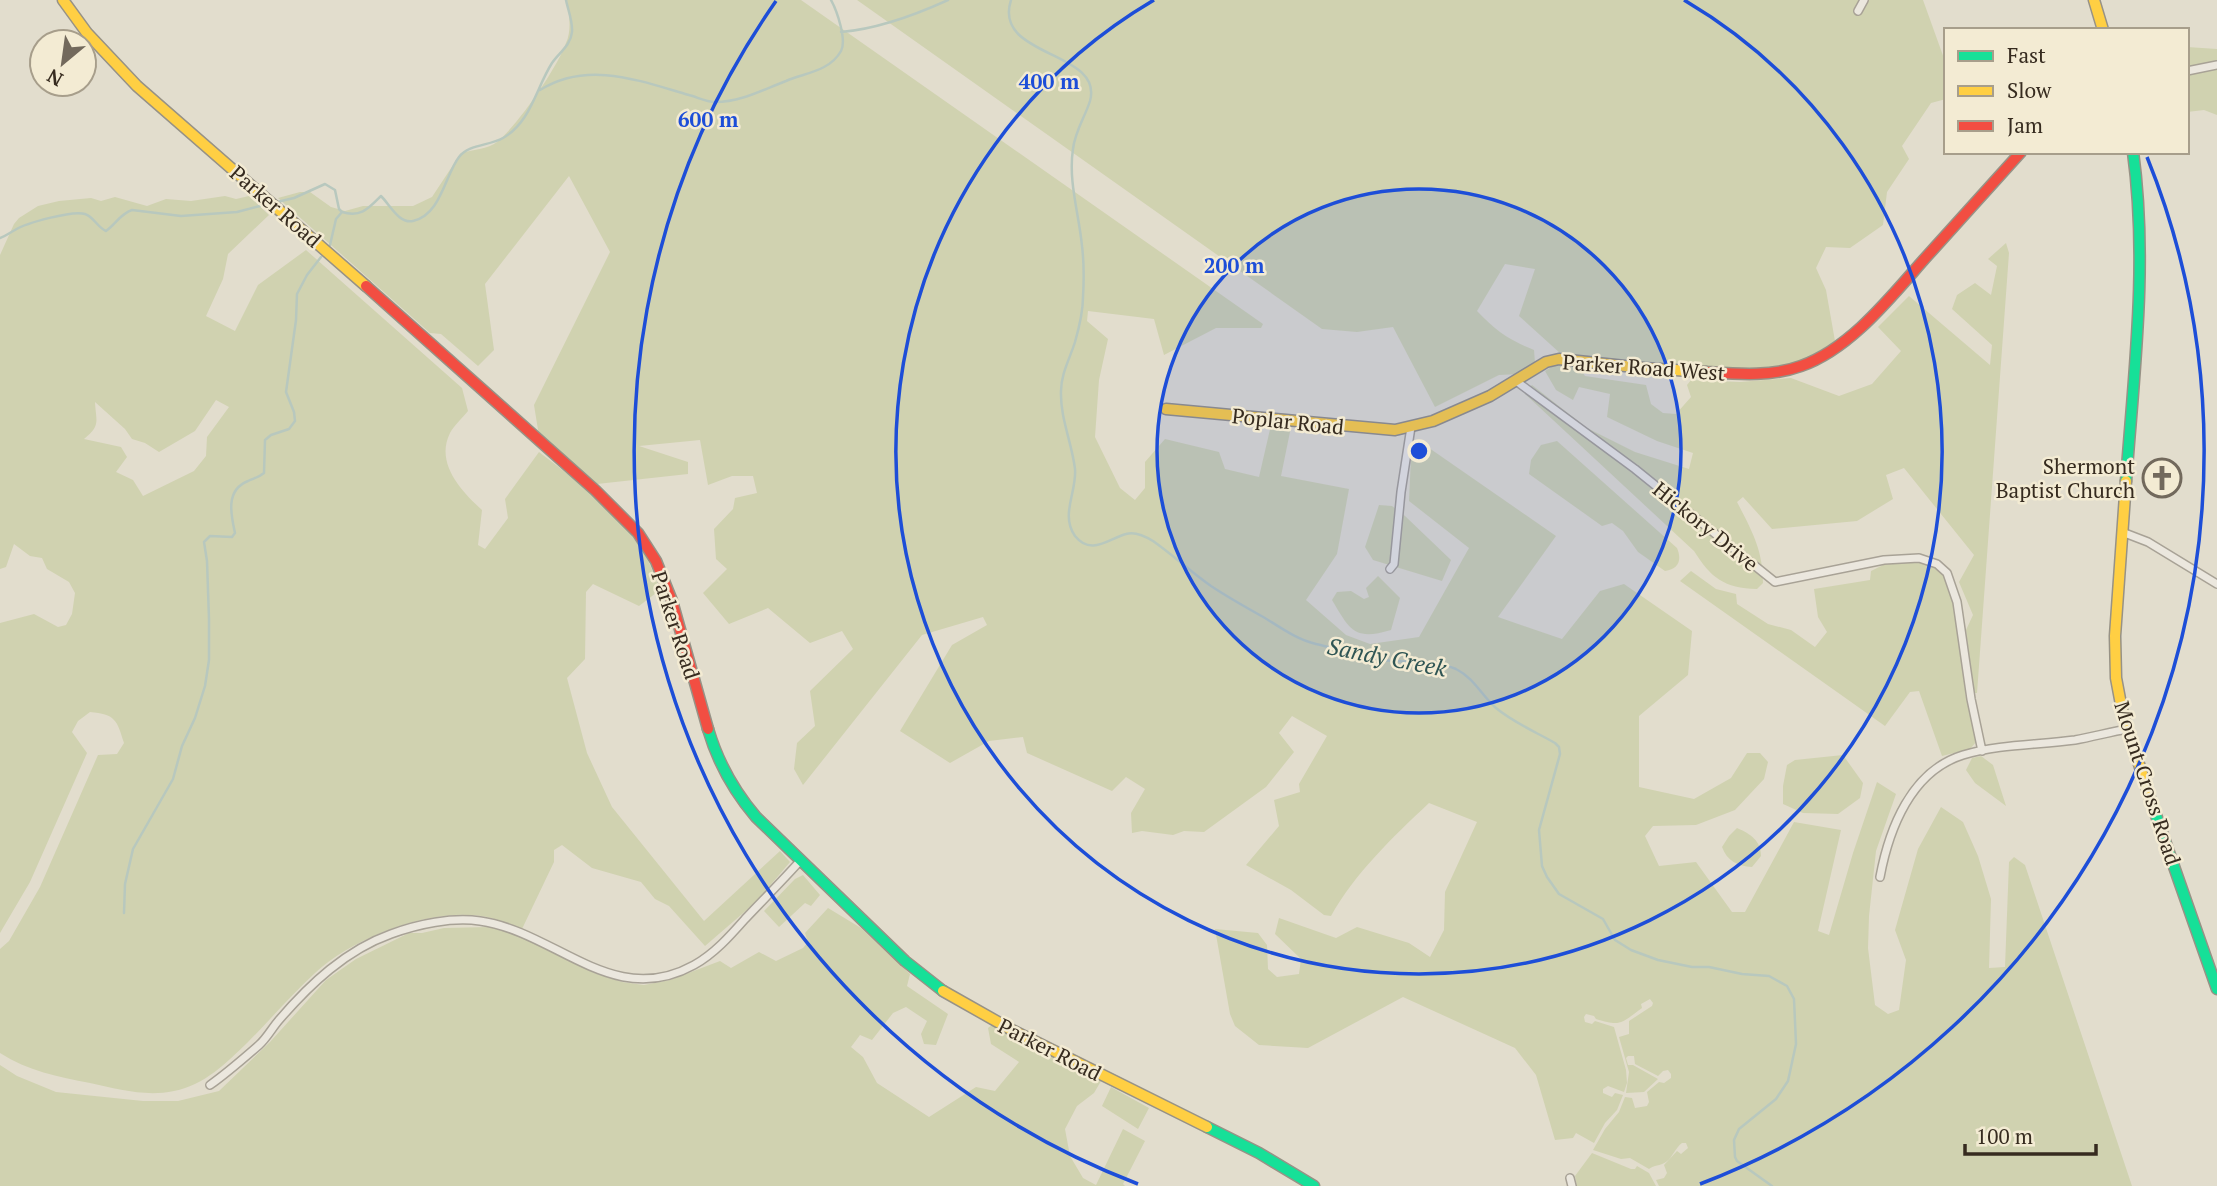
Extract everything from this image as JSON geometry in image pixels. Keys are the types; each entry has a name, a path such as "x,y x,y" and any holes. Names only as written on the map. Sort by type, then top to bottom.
{"street":[{"name":"Parker Road","path":"63,0 87,33 137,86 309,234 604,498 638,533 656,561 672,601 713,746 720,765 738,796 800,861 905,961 945,992 1045,1047 1259,1153 1314,1186"},
{"path":"1858,11 1864,0"},
{"path":"2094,0 2102,28"},
{"path":"2189,71 2217,65"},
{"name":"Parker Road West","path":"1411,427 1433,421 1490,396 1546,362 1563,358 1644,368 1743,374 1782,371 1801,366 1836,348 1880,310 2019,154"},
{"name":"Mount Cross Road","path":"2133,154 2141,270 2115,636 2119,699 2217,989"},
{"name":"Hickory Drive","path":"1516,381 1635,469 1775,582 1884,561 1919,558 1937,564 1947,573 1957,602 1971,699 1982,751"},
{"name":"Poplar Road","path":"1166,409 1362,428 1411,427"},
{"path":"1390,569 1394,564 1411,427"},
{"path":"2122,532 2148,542 2217,584"},
{"path":"1880,877 1891,835 1912,793 1928,776 1957,757 2127,729"},
{"path":"210,1085 259,1045 305,992 334,965 391,934 440,922 478,920 515,930 597,970 624,979 654,978 676,974 706,957 729,937 800,861"}],"green space":[{"path":"567,0 801,0 1263,324 1261,328 1216,328 1164,355 1154,319 1088,311 1087,321 1108,339 1099,380 1095,437 1120,488 1135,500 1145,488 1145,462 1165,439 1219,452 1225,469 1259,477 1271,425 1291,427 1281,476 1349,489 1337,554 1306,600 1346,635 1370,644 1419,637 1469,548 1409,501 1411,457 1419,441 1556,536 1498,617 1562,639 1600,591 1624,584 1692,631 1688,675 1639,716 1639,787 1694,799 1731,778 1747,753 1760,753 1768,762 1764,779 1735,810 1696,825 1653,826 1645,836 1659,866 1696,862 1732,912 1745,912 1794,822 1841,830 1818,931 1829,935 1877,782 1896,794 1876,851 1869,916 1868,948 1875,1005 1888,1014 1899,1010 1906,960 1895,930 1918,849 1941,807 1963,822 1978,856 1991,899 1989,968 2005,967 2009,862 2014,857 2025,865 2132,1186 1659,1186 1656,1180 1664,1178 1667,1173 1664,1165 1677,1151 1681,1154 1688,1148 1686,1143 1682,1143 1666,1162 1649,1169 1630,1158 1621,1159 1593,1150 1619,1112 1625,1097 1632,1098 1635,1108 1647,1106 1647,1092 1659,1082 1664,1083 1671,1078 1668,1070 1658,1076 1635,1064 1634,1056 1628,1056 1628,1065 1633,1065 1658,1079 1644,1092 1626,1093 1629,1072 1619,1037 1629,1034 1629,1021 1652,1006 1650,999 1621,1022 1596,1019 1586,1014 1584,1017 1585,1022 1592,1024 1595,1021 1614,1027 1626,1070 1627,1083 1624,1092 1608,1086 1603,1089 1603,1093 1612,1097 1615,1093 1623,1095 1617,1110 1605,1123 1594,1143 1576,1133 1573,1138 1555,1140 1536,1075 1515,1048 1403,997 1308,1048 1259,1045 1235,1026 1230,1014 1215,929 1258,933 1267,945 1268,969 1277,977 1299,974 1301,959 1275,934 1279,918 1336,938 1357,927 1409,943 1430,957 1444,930 1445,892 1477,822 1429,803 1363,870 1331,916 1324,915 1291,890 1246,865 1279,826 1274,800 1300,792 1299,784 1327,736 1292,716 1279,733 1294,752 1266,787 1204,832 1184,831 1173,835 1142,831 1132,833 1131,813 1145,789 1126,777 1112,791 1027,753 1023,737 989,741 950,763 900,731 952,645 987,625 983,617 922,635 803,785 794,769 797,743 815,726 810,691 853,649 842,631 810,643 768,608 729,624 703,593 727,569 716,559 714,529 733,509 735,498 757,493 753,476 732,476 708,485 700,440 639,446 688,462 688,474 597,484 539,436 534,405 610,252 569,176 485,284 494,350 478,366 441,334 430,333 278,198 310,192 331,207 345,211 363,206 413,206 432,197 461,153 485,148 497,142 536,96 568,38 570,22"},
{"path":"857,0 1923,0 1944,58 1944,100 1931,103 1902,146 1909,159 1887,192 1883,225 1850,248 1826,247 1816,268 1826,290 1835,341 1803,361 1778,367 1736,370 1636,364 1561,354 1519,316 1535,269 1505,264 1477,311 1503,334 1534,350 1535,363 1520,374 1499,375 1435,407 1393,327 1357,332 1322,329"},
{"path":"2189,47 2217,49 2217,115 2204,110 2189,112"},
{"path":"249,196 269,215 228,254 223,279 206,316 235,331 258,285 306,250 462,388 468,411 450,433 446,455 453,476 482,510 478,545 485,549 508,518 505,499 539,452 597,499 635,540 647,559 660,590 639,606 593,584 586,592 585,659 567,678 587,753 612,807 704,921 780,851 790,862 756,902 705,946 669,906 655,899 641,882 592,868 562,845 554,850 554,862 522,929 487,917 443,916 395,927 372,937 331,960 315,973 248,1042 223,1065 196,1084 163,1093 121,1090 44,1072 0,1053 0,949 9,941 40,887 98,755 117,754 124,743 117,724 105,714 90,712 78,721 72,732 87,753 30,882 0,933 0,623 34,614 58,627 66,625 72,614 75,593 69,582 47,569 42,558 30,556 14,544 6,567 0,569 0,255 14,224 38,206 59,201 91,198 101,201 115,197 147,206 166,199 191,201","holes":["216,400 229,407 207,437 206,456 194,471 143,496 133,480 116,472 127,457 121,447 84,439 95,426 95,402 125,429 132,439 159,452 195,431"]},
{"path":"2006,243 2009,253 1977,693 1974,693 1966,630 1973,615 1959,582 1974,555 1904,468 1886,475 1893,499 1857,521 1772,529 1743,497 1737,502 1759,551 1763,583 1757,589 1746,588 1727,584 1713,575 1694,551 1524,393 1532,385 1587,428 1635,452 1689,469 1693,453 1657,441 1607,417 1610,394 1579,387 1573,400 1556,390 1545,371 1559,362 1578,365 1585,376 1646,385 1651,404 1663,413 1676,414 1691,397 1687,385 1691,380 1740,382 1791,378 1839,396 1872,384 1901,351 1878,327 1909,296 1990,365 1992,345 1952,309 1957,295 1975,283 1991,295 1997,266 1988,259"},
{"path":"1557,441 1677,548 1679,560 1676,566 1665,571 1638,552 1623,531 1612,523 1602,526 1529,474 1531,460 1541,445"},
{"path":"1379,505 1392,506 1451,560 1442,581 1373,560 1365,547"},
{"path":"1916,560 1937,568 1947,578 1954,599 1966,698 1977,741 1970,749 1942,756 1919,691 1910,692 1885,726 1680,581 1691,571 1716,589 1736,594 1737,604 1768,624 1791,630 1815,647 1827,632 1818,617 1814,589 1870,580 1871,571 1883,565"},
{"path":"1378,576 1400,598 1391,630 1361,633 1349,626 1332,600 1337,592 1351,591 1364,599 1369,597 1366,588"},
{"path":"1843,755 1863,783 1860,798 1838,814 1803,813 1783,804 1787,765 1795,760"},
{"path":"1981,756 1993,765 2006,806 1975,783 1966,770 1972,758"},
{"path":"1737,828 1751,836 1759,846 1761,856 1752,867 1734,862 1722,847"},
{"path":"803,875 820,895 811,906 805,903 779,927 764,911 795,879"},
{"path":"828,908 861,928 910,974 907,986 948,1014 936,1045 924,1044 921,1034 927,1021 906,1007 893,1013 872,1040 860,1035 851,1047 863,1057 877,1083 929,1117 976,1087 995,1091 1019,1062 991,1044 988,1028 992,1025 1101,1081 1094,1093 1077,1106 1065,1129 1070,1156 1083,1178 1096,1185 1123,1129 1145,1141 1123,1184 1125,1186 0,1186 0,1065 17,1076 56,1092 143,1101 178,1101 219,1091 270,1042 326,980 356,959 409,933 444,928 489,927 521,936 594,973 622,982 644,985 670,980 720,961 731,968 759,952 776,961 803,948 808,942 805,933"},
{"path":"1111,1087 1149,1108 1138,1129 1102,1106"},
{"path":"1592,1153 1631,1169 1637,1166 1649,1173 1656,1186 1577,1186 1575,1176"}],"waterway":[{"path":"342,212 360,213 381,196 403,220 413,221 430,211 459,157 474,147 503,138 527,114 546,73 571,37 572,24 566,0"},
{"path":"540,90 558,81 595,75 633,79 712,102 743,98 816,70 836,58 843,46 843,40 831,0"},
{"name":"Sandy Creek","path":"841,32 896,20 948,0"},
{"name":"Sandy Creek","path":"1011,0 1010,19 1017,33 1031,44 1081,72 1090,84 1090,101 1076,136 1072,161 1083,258 1082,308 1075,342 1062,378 1061,391 1062,411 1075,469 1069,512 1075,536 1087,545 1100,544 1129,533 1143,536 1218,590 1309,642 1374,659 1429,663 1456,669 1468,677 1503,713 1555,743 1560,754 1539,830 1542,866 1559,894 1603,919 1615,940 1631,950 1658,960 1692,967 1769,976 1787,986 1794,999 1796,1044 1788,1081 1776,1099 1739,1129 1734,1140 1737,1161 1772,1186"},
{"path":"277,202 294,198 325,184 335,190 342,212"},
{"path":"0,238 29,224 79,213 88,215 106,231 132,210 181,216 237,212 260,206"},
{"path":"330,245 336,219 342,212"},
{"path":"124,913 125,884 133,849 173,779 182,746 195,718 205,686 209,660 209,619 204,542 210,536 232,537 235,533 231,504 236,490 264,473 265,440 289,429 295,421 286,392 297,294 321,257"}],"traffic: fast":[{"path":"2126,481 2136,358 2139,276 2133,154"},
{"path":"708,729 727,776 756,817 905,961 943,991"},
{"path":"2151,801 2217,989"},
{"path":"1207,1127 1259,1153 1314,1186"}],"traffic: slow":[{"path":"63,0 87,33 137,86 366,286"},
{"path":"2094,0 2102,28"},
{"path":"1166,409 1395,430 1433,421 1490,396 1546,362 1559,359 1706,372"},
{"path":"2126,481 2115,636 2116,678 2123,715 2151,801"},
{"path":"943,991 1012,1030 1207,1127"}],"traffic: jam":[{"path":"1706,372 1778,372 1820,358 1837,347 1886,303 2019,154"},
{"path":"366,286 595,490 638,533 656,561 672,601 708,729"}],"place":[{"name":"Shermont Baptist Church","path":"2162,478"}]}
